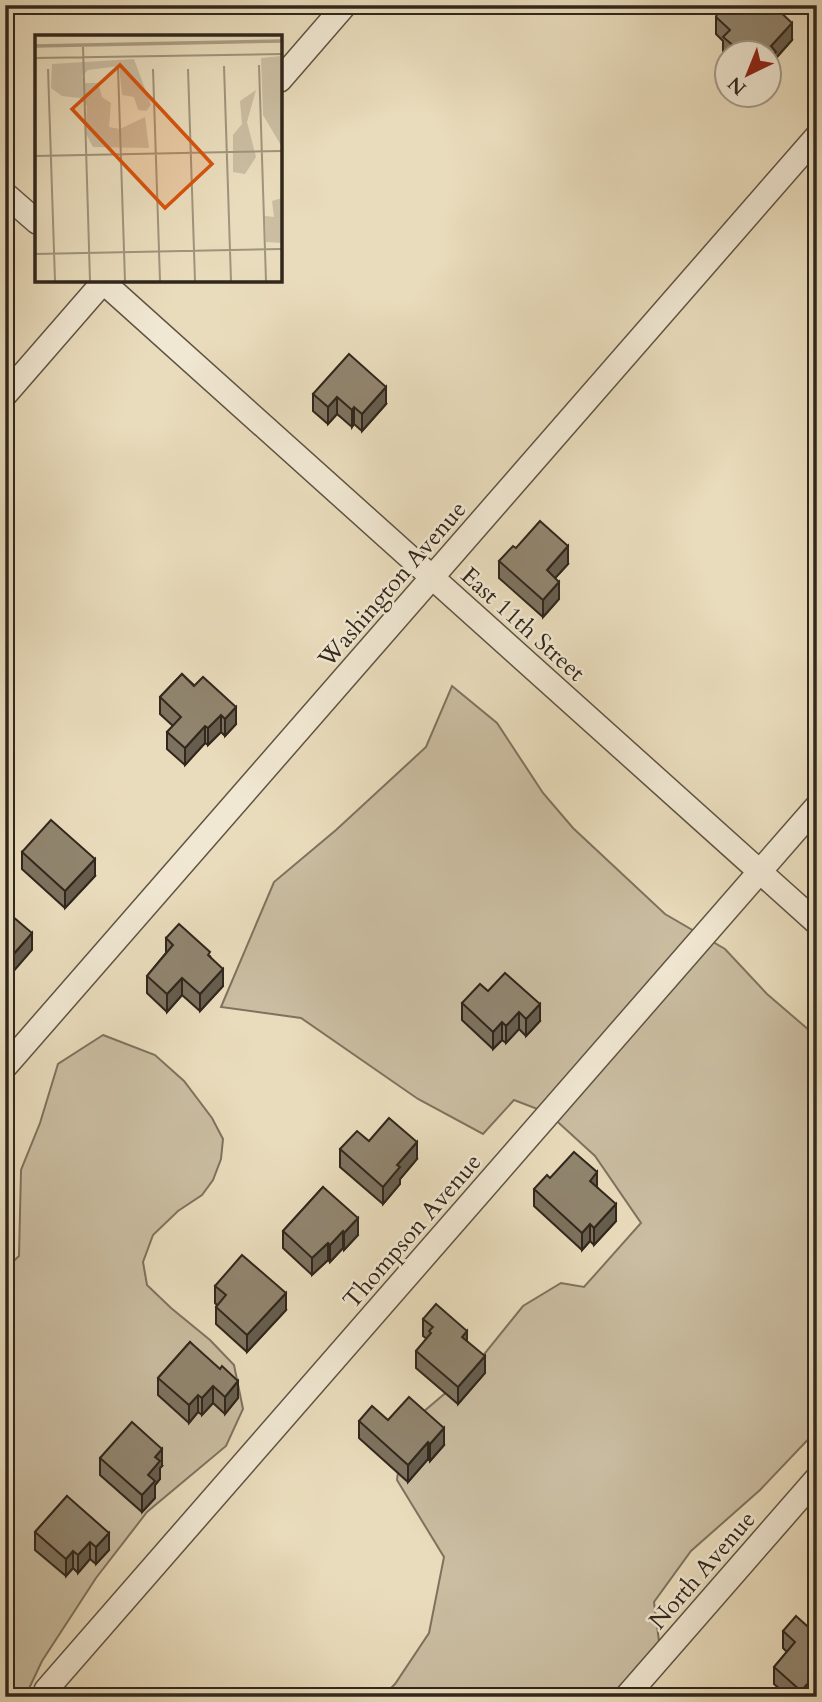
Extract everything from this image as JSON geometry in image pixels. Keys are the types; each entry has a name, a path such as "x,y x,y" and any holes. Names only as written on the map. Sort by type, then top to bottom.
{"street":[{"path":"282,78 345,5"},
{"name":"Washington Avenue","path":"5,1066 817,136"},
{"path":"5,194 35,220"},
{"path":"5,394 102,282"},
{"name":"East 11th Street","path":"104,282 817,923"},
{"name":"Thompson Avenue","path":"47,1690 817,806"},
{"name":"North Avenue","path":"626,1697 817,1478"}],"shaded area":[{"path":"452,686 497,723 543,793 573,828 665,914 725,949 767,994 817,1037 817,1430 760,1490 691,1551 654,1602 659,1641 648,1697 382,1697 395,1684 429,1633 444,1557 397,1480 403,1429 469,1373 523,1306 561,1283 584,1287 641,1223 595,1156 548,1113 514,1100 483,1134 418,1099 301,1018 221,1007 274,882 336,830 426,747"},
{"path":"103,1035 155,1055 184,1081 212,1118 223,1139 221,1159 213,1180 202,1195 178,1211 153,1235 143,1262 147,1285 210,1340 234,1365 243,1409 226,1446 147,1512 96,1578 42,1661 25,1697 5,1697 5,1269 19,1256 21,1170 40,1123 58,1064"}],"building":[{"path":"721,5 773,5 792,23 778,38 724,38 730,30 716,17"},
{"path":"349,354 386,387 362,414 354,407 352,410 337,397 328,407 313,394"},
{"path":"540,521 568,546 547,570 559,582 543,600 499,561 513,546 516,548"},
{"path":"182,674 194,686 203,677 236,707 225,719 221,715 208,728 205,726 185,748 167,732 181,717 160,697"},
{"path":"51,820 95,859 65,891 22,852"},
{"path":"5,910 32,933 5,964"},
{"path":"179,924 210,952 208,955 223,969 200,994 182,978 167,994 147,976 173,945 166,938"},
{"path":"505,973 540,1004 526,1019 519,1012 506,1026 502,1022 493,1032 462,1003 480,984 488,991"},
{"path":"389,1118 417,1142 383,1187 340,1149 357,1131 369,1141"},
{"path":"574,1152 597,1172 590,1181 616,1204 594,1228 590,1224 582,1233 534,1189 547,1175 550,1178"},
{"path":"323,1187 358,1218 344,1233 343,1231 312,1258 283,1231"},
{"path":"242,1255 286,1293 247,1335 216,1307 226,1295 215,1286"},
{"path":"436,1304 467,1331 462,1337 485,1356 458,1387 416,1351 431,1333 429,1331 433,1327 423,1319"},
{"path":"190,1342 238,1381 225,1397 213,1386 202,1398 198,1395 189,1405 158,1378"},
{"path":"409,1397 444,1428 408,1465 359,1421 372,1406 388,1420"},
{"path":"132,1422 162,1449 155,1457 160,1461 148,1475 155,1481 142,1495 100,1458"},
{"path":"67,1496 109,1533 96,1547 90,1542 78,1555 73,1551 66,1559 35,1532"},
{"path":"796,1616 817,1635 815,1689 809,1682 801,1691 774,1667 795,1642 783,1631"}]}
